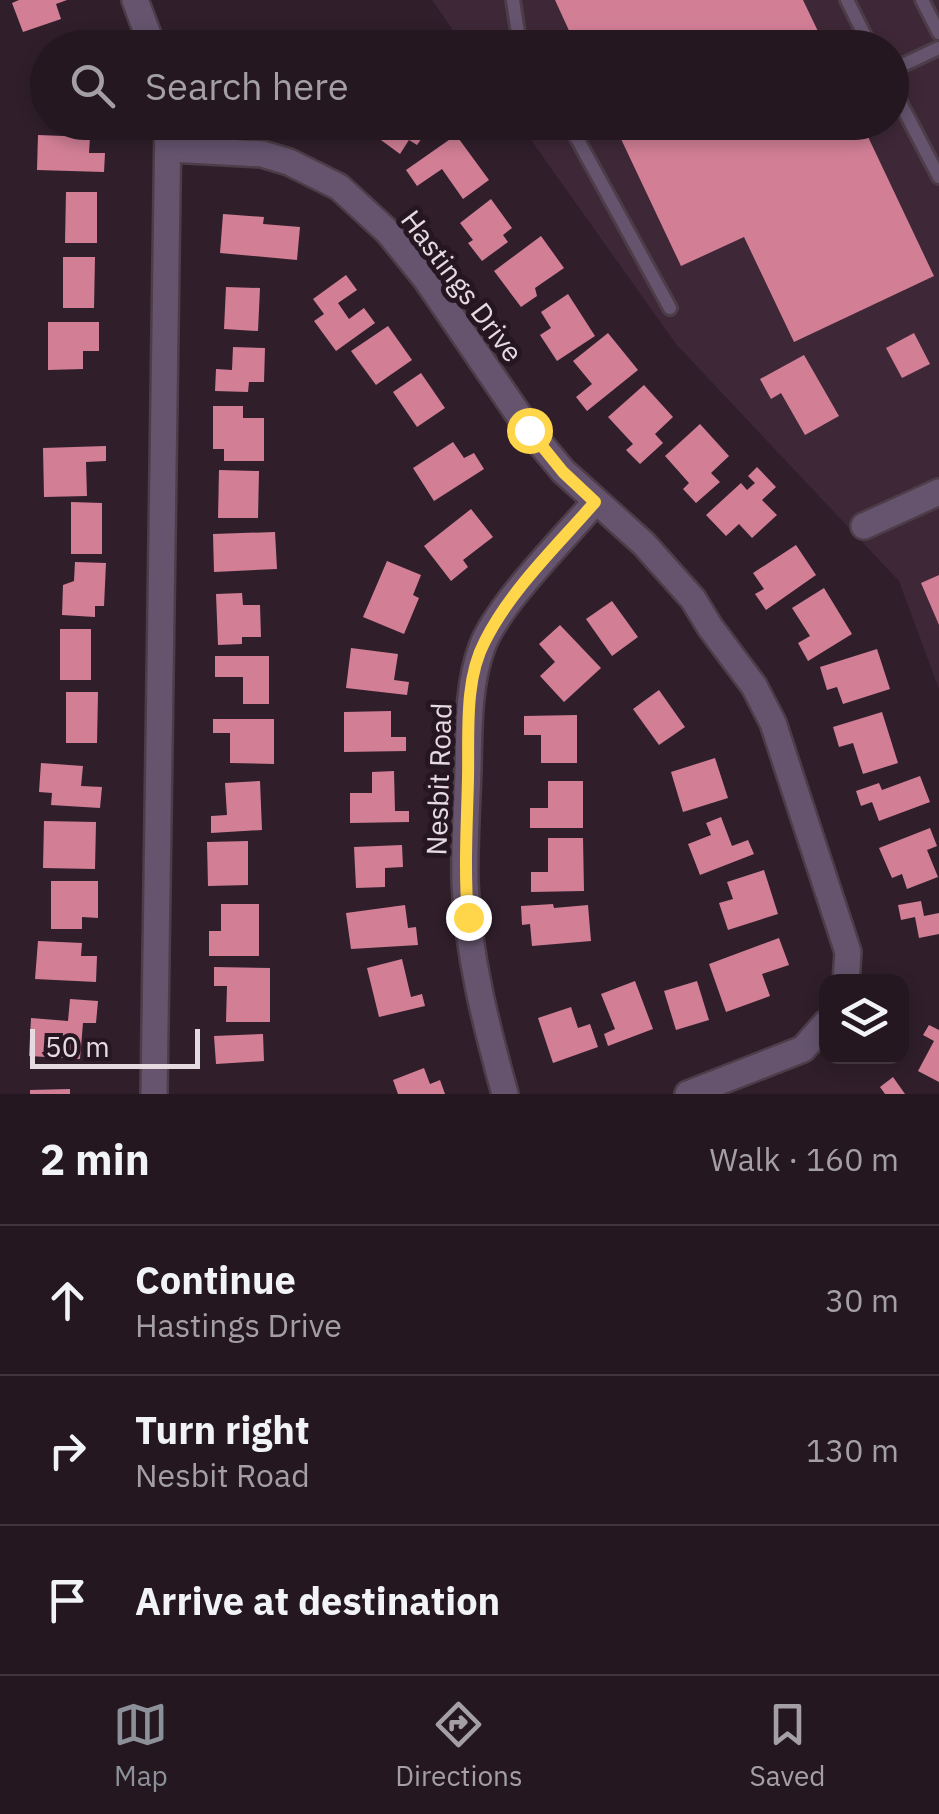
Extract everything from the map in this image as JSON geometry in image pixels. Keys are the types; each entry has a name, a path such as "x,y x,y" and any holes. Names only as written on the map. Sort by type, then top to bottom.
{"street":[{"path":"136,0 147,30"},
{"name":"Hastings Drive","path":"154,1094 169,140"},
{"name":"Hastings Drive","path":"190,140 262,154 314,172 339,186 388,232 426,279 529,430 563,472 644,544 693,598 754,686 773,722 848,952 847,974"},
{"path":"864,526 939,492"},
{"name":"Nesbit Road","path":"505,1094 484,1016 466,898 474,674 483,644 498,618 595,502"},
{"path":"688,1094 803,1048 819,1031"}],"lane":[{"path":"513,0 518,30"},
{"path":"847,0 863,30"},
{"path":"922,0 939,33"},
{"path":"909,62 939,48"},
{"path":"909,120 939,178"},
{"path":"578,140 670,308"}],"shaded area":[{"path":"432,0 939,0 939,689 899,581 676,344 531,140 909,140 909,30 453,30"}],"building":[{"path":"67,0 56,4 61,19 23,32 12,3"},
{"path":"555,0 803,0 817,30 569,30"},
{"path":"38,140 90,140 89,153 105,153 104,172 37,170"},
{"path":"381,140 409,140 400,154"},
{"path":"449,140 460,140 489,180 463,199 442,169 417,186 406,170"},
{"path":"622,140 870,140 934,276 794,342 744,237 681,266"},
{"path":"66,192 97,192 97,243 65,243"},
{"path":"491,199 512,228 503,235 508,242 482,261 468,243 473,240 460,223"},
{"path":"223,214 264,217 263,224 300,227 297,260 220,253"},
{"path":"541,236 564,268 535,288 537,296 521,307 494,271"},
{"path":"63,257 95,257 94,308 63,308"},
{"path":"346,275 357,290 338,303 349,319 364,308 375,323 336,351 314,321 324,314 313,299"},
{"path":"226,287 260,288 258,331 224,329"},
{"path":"568,294 595,336 557,361 540,335 551,328 541,312"},
{"path":"48,322 99,322 99,351 83,351 83,369 48,370"},
{"path":"388,326 412,360 376,385 351,351"},
{"path":"608,333 638,370 587,411 576,397 592,384 573,361"},
{"path":"914,333 930,364 902,378 886,348"},
{"path":"233,347 265,348 264,382 249,382 248,392 215,391 216,369 232,370"},
{"path":"804,355 839,416 805,435 781,393 771,399 760,379"},
{"path":"421,373 445,408 417,427 393,392"},
{"path":"644,385 673,417 655,434 663,443 640,464 626,450 633,444 608,417"},
{"path":"213,406 243,406 243,418 264,418 264,461 224,461 224,449 213,449"},
{"path":"700,424 729,456 711,473 720,482 696,503 683,489 689,483 665,456"},
{"path":"453,442 464,458 474,453 484,469 434,501 413,468"},
{"path":"106,446 106,461 86,462 87,496 44,497 43,448"},
{"path":"757,467 776,487 762,500 777,515 752,538 739,524 726,536 706,515 741,483 747,490 755,483 748,476"},
{"path":"219,470 259,471 258,518 218,518"},
{"path":"71,502 102,503 102,554 71,554"},
{"path":"471,509 493,537 463,560 468,567 451,581 424,546"},
{"path":"275,532 277,569 214,572 213,534"},
{"path":"796,545 816,575 766,610 755,594 764,589 753,573"},
{"path":"387,561 421,575 413,595 419,598 404,634 363,617"},
{"path":"75,562 106,563 104,606 95,606 95,617 62,615 63,585 74,581"},
{"path":"939,575 939,625 921,583"},
{"path":"824,588 852,634 808,661 798,643 810,636 792,608"},
{"path":"242,593 243,605 260,605 261,637 242,637 242,644 218,645 216,594"},
{"path":"612,601 638,637 612,656 586,619"},
{"path":"560,625 601,668 564,702 540,676 555,662 539,644"},
{"path":"60,629 91,629 91,680 60,680"},
{"path":"351,648 398,654 394,680 409,682 407,695 346,688"},
{"path":"877,649 890,689 843,704 837,687 827,690 820,667"},
{"path":"215,656 269,656 269,704 243,704 243,677 215,677"},
{"path":"659,690 685,727 659,745 633,709"},
{"path":"66,692 98,692 97,743 66,743"},
{"path":"391,711 391,737 406,737 406,751 344,752 344,712"},
{"path":"882,712 898,763 863,774 853,743 839,747 833,727"},
{"path":"577,715 577,763 541,763 541,735 524,735 524,716"},
{"path":"213,719 274,719 274,764 230,763 230,733 213,733"},
{"path":"715,758 728,798 683,812 671,772"},
{"path":"41,763 83,766 81,786 102,787 100,808 51,805 52,793 39,792"},
{"path":"394,771 395,811 409,811 409,822 350,823 350,793 372,793 372,772"},
{"path":"920,776 930,802 879,821 872,802 861,806 856,791 879,783 882,790"},
{"path":"260,781 262,830 211,833 211,816 227,815 225,783"},
{"path":"548,781 583,781 583,828 530,828 530,808 548,808"},
{"path":"721,817 732,846 748,840 754,854 700,875 688,844 711,835 706,823"},
{"path":"44,821 96,822 95,869 43,868"},
{"path":"930,828 937,846 927,850 938,877 907,889 902,874 892,878 879,848"},
{"path":"548,838 583,838 584,891 531,892 531,872 548,872"},
{"path":"248,841 248,885 208,886 207,842"},
{"path":"402,845 403,867 385,868 385,887 356,888 354,847"},
{"path":"764,870 778,914 728,930 719,903 733,899 727,882"},
{"path":"51,881 98,881 98,918 82,917 82,929 51,929"},
{"path":"921,901 924,916 939,913 939,934 919,938 915,917 901,920 898,905"},
{"path":"221,904 259,904 259,956 209,956 209,931 221,931"},
{"path":"553,904 554,908 588,905 591,941 532,946 530,924 522,925 521,906"},
{"path":"405,905 408,928 416,927 418,945 351,949 346,913"},
{"path":"779,938 789,965 762,974 770,996 726,1012 709,964"},
{"path":"38,941 82,943 81,956 97,956 96,982 35,979"},
{"path":"402,959 411,997 422,994 425,1006 379,1017 367,968"},
{"path":"214,967 270,968 270,1022 226,1022 227,986 214,986"},
{"path":"635,981 653,1029 608,1046 604,1034 615,1029 601,994"},
{"path":"697,981 709,1020 676,1030 664,991"},
{"path":"70,999 98,1001 96,1023 83,1023 80,1059 29,1056 31,1018 68,1021"},
{"path":"571,1007 578,1028 590,1024 598,1047 553,1063 538,1018"},
{"path":"929,1025 939,1030 939,1082 918,1071 934,1041 923,1035"},
{"path":"263,1034 264,1061 216,1064 214,1036"},
{"path":"424,1068 430,1084 440,1080 445,1094 398,1094 393,1080"},
{"path":"893,1077 905,1094 885,1094 880,1087"},
{"path":"70,1089 70,1094 30,1094 30,1090"}],"route":[{"path":"468,917 465,880 470,714 474,674 483,644 515,596 595,502 563,472 529,430"}]}
